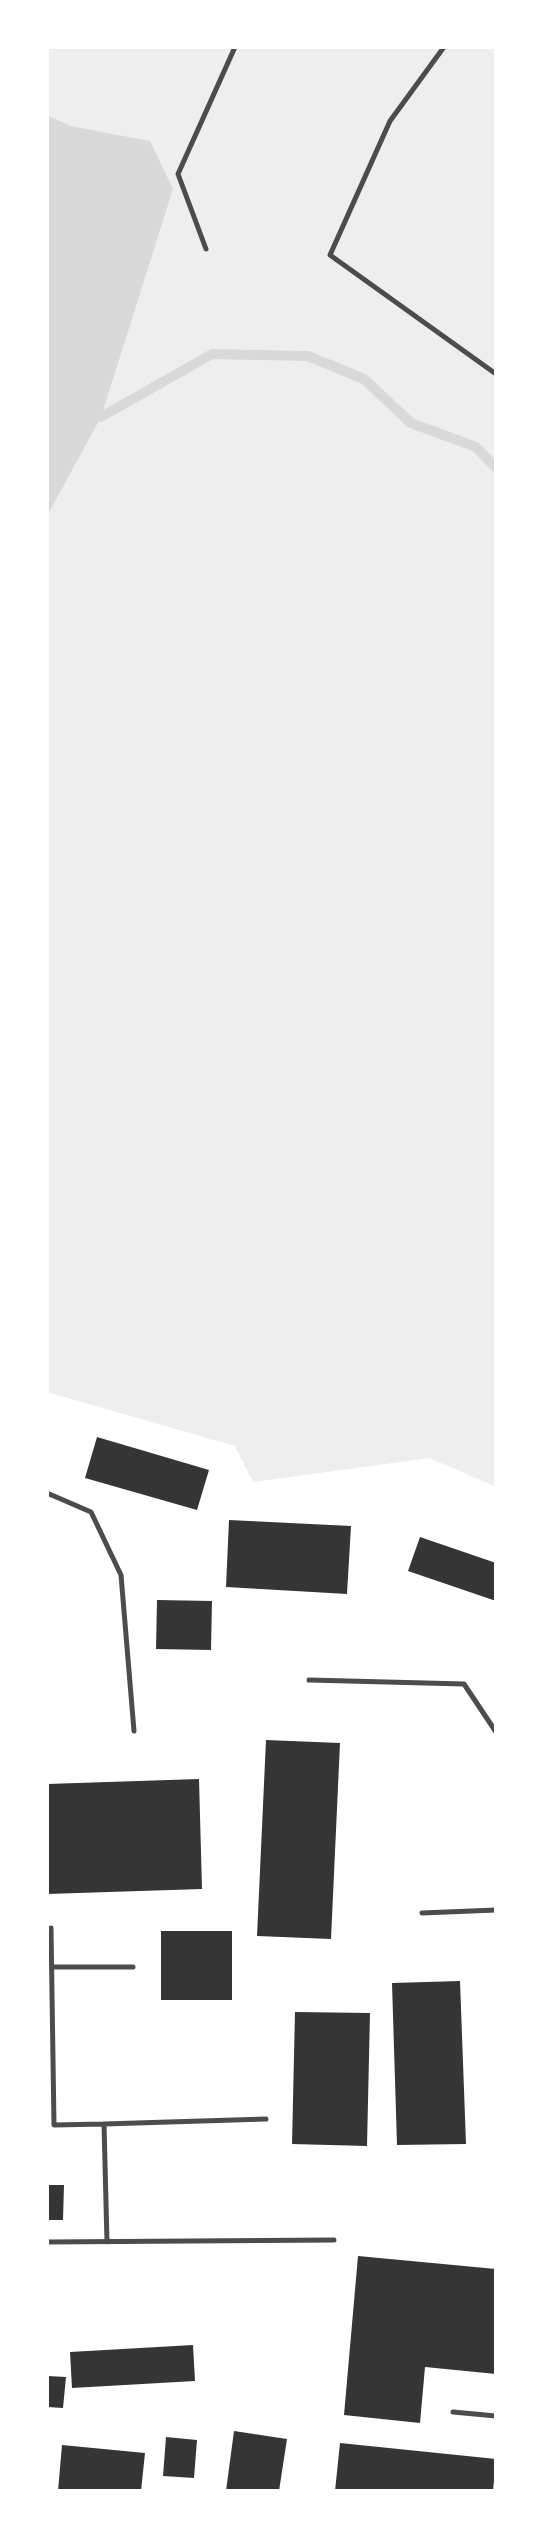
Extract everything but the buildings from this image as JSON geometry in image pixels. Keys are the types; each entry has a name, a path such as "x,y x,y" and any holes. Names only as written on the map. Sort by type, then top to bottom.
{"lane":[{"path":"206,248 178,174 235,47"},
{"path":"444,47 390,121 330,255 496,374"},
{"path":"47,1493 91,1513 121,1575 134,1731"},
{"path":"309,1680 464,1684 496,1732"},
{"path":"422,1913 496,1910"},
{"path":"51,1928 54,2125 266,2119"},
{"path":"52,1967 133,1967"},
{"path":"104,2124 107,2242"},
{"path":"47,2242 334,2240"},
{"path":"453,2412 496,2416"}],"shaded area":[{"path":"47,47 496,47 496,1487 430,1458 253,1482 235,1446 47,1392"},
{"path":"47,115 70,126 150,141 173,189 101,417 47,516"}],"waterway":[{"path":"89,413 101,417 212,354 308,356 364,379 411,423 476,447 496,468"}]}
